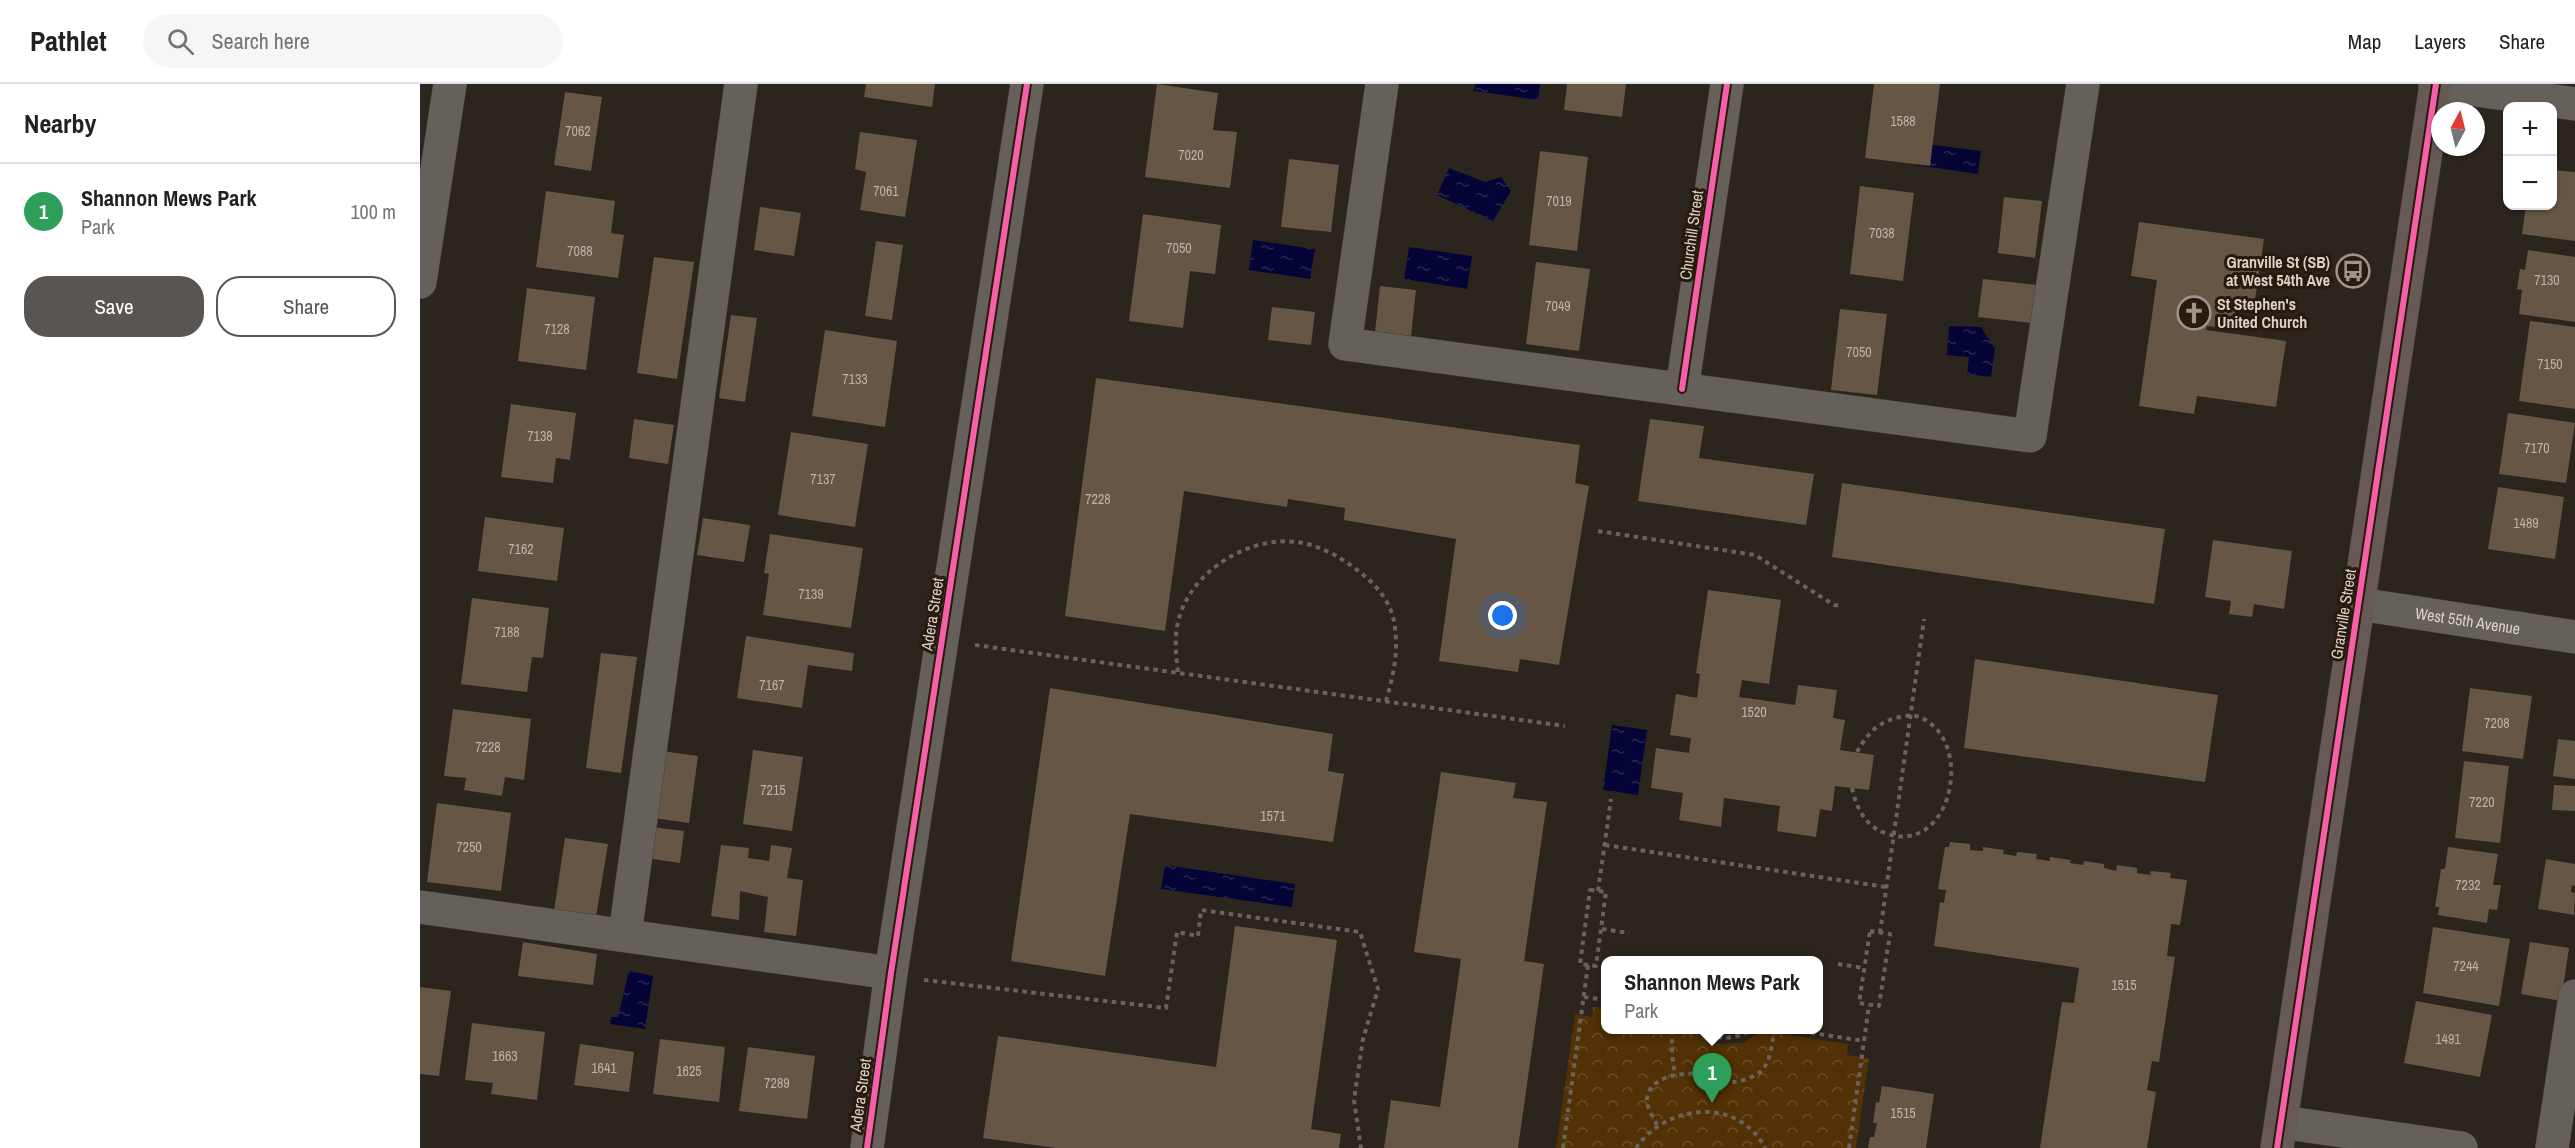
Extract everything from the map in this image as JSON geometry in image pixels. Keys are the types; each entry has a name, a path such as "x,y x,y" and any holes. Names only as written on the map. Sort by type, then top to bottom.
{"highway":[{"name":"Granville Street","path":"2279,1135 2436,84"}],"street":[{"path":"420,282 450,84"},
{"path":"625,935 741,84"},
{"name":"Adera Street","path":"867,1148 891,973 1027,84"},
{"path":"1382,84 1345,344 2030,436 2083,84"},
{"name":"Churchill Street","path":"1682,389 1727,84"},
{"path":"2436,84 2575,104"},
{"name":"West 55th Avenue","path":"2359,604 2575,637"},
{"path":"420,908 891,973"},
{"path":"2552,1148 2575,996"},
{"path":"2279,1135 2461,1148"}],"path":[{"path":"1598,531 1755,555 1834,605 1841,606"},
{"path":"1178,672 1175,641 1178,620 1200,582 1214,567 1240,552 1258,545 1296,542 1337,555 1374,583 1386,601 1394,619 1397,659 1386,701"},
{"path":"1880,933 1924,618"},
{"path":"941,641 1565,726"},
{"path":"1852,788 1856,803 1865,820 1877,830 1894,836 1906,837 1924,831 1938,818 1949,792 1951,759 1947,745 1938,729 1924,718 1911,714 1881,722 1867,734 1857,752"},
{"path":"1599,891 1611,799"},
{"path":"1605,845 1886,887"},
{"path":"1590,890 1606,892 1602,929 1596,966 1580,964 1590,890"},
{"path":"891,973 926,980 1166,1008 1177,932 1198,936 1201,910 1360,932 1378,989 1363,1039 1354,1100 1360,1148"},
{"path":"1602,929 1629,933"},
{"path":"1870,931 1880,933 1890,934 1879,1006 1859,1003 1870,931"},
{"path":"1838,964 1864,968"},
{"path":"1563,1148 1588,965"},
{"path":"1584,997 1601,999"},
{"path":"1849,1148 1869,1005"},
{"path":"1672,1034 1675,1076"},
{"path":"1712,1034 1720,1038 1739,1034"},
{"path":"1657,1125 1647,1101 1649,1092 1656,1083 1675,1076 1698,1074 1732,1082 1748,1078 1761,1072 1770,1056 1773,1034"},
{"path":"1823,1034 1864,1041"},
{"path":"1636,1148 1644,1136 1657,1125 1674,1116 1692,1112 1711,1112 1730,1117 1748,1128 1761,1140 1765,1148"}],"green space":[{"path":"1593,1007 1601,1008 1601,1034 1697,1034 1720,1044 1743,1043 1757,1034 1782,1034 1848,1044 1847,1055 1869,1058 1856,1148 1556,1148 1575,1014 1592,1017"}],"water":[{"path":"1475,84 1540,84 1538,100 1474,91"},
{"path":"1918,143 1981,151 1978,174 1915,165"},
{"path":"1449,168 1485,182 1501,177 1511,191 1493,221 1437,195"},
{"path":"1253,240 1315,249 1310,279 1249,270"},
{"path":"1409,247 1472,256 1467,289 1404,279"},
{"path":"1949,326 1981,327 1995,349 1991,377 1967,374 1969,357 1947,355"},
{"path":"1612,725 1647,730 1638,795 1603,790"},
{"path":"1165,865 1295,884 1292,907 1161,889"},
{"path":"629,971 653,976 645,1029 610,1024 611,1017 618,1017"}],"building":[{"path":"866,84 935,84 932,107 864,97"},
{"path":"1157,84 1218,93 1213,130 1237,132 1230,188 1145,177"},
{"path":"1567,84 1626,84 1622,117 1564,110"},
{"path":"1874,84 1940,84 1930,166 1865,158"},
{"path":"565,92 602,97 591,171 554,165"},
{"path":"860,132 917,140 905,217 860,210 866,172 855,169"},
{"path":"1540,151 1588,157 1577,251 1529,245"},
{"path":"1289,159 1339,165 1331,232 1281,227"},
{"path":"2557,170 2575,172 2575,241 2522,234 2525,210 2557,210"},
{"path":"1860,186 1914,193 1903,281 1850,274"},
{"path":"546,191 615,201 611,233 624,235 618,278 536,267"},
{"path":"2004,197 2042,201 2035,258 1998,253"},
{"path":"760,207 801,213 794,256 754,250"},
{"path":"1143,214 1221,225 1215,274 1190,271 1183,328 1129,321"},
{"name":"St Stephen's United Church","path":"2139,222 2264,239 2255,300 2214,327 2207,326 2206,330 2286,341 2276,407 2197,396 2194,414 2139,406 2157,280 2131,276"},
{"path":"876,241 903,245 892,320 865,316"},
{"path":"2528,250 2575,257 2575,322 2519,314 2522,290 2517,289 2520,269 2525,270"},
{"path":"654,257 694,262 677,379 637,373"},
{"path":"1536,262 1590,269 1579,351 1526,344"},
{"path":"1983,279 2037,285 2032,323 1978,317"},
{"path":"1380,286 1416,290 1411,336 1375,332"},
{"path":"527,288 595,297 586,370 518,361"},
{"path":"1272,307 1315,312 1311,345 1268,340"},
{"path":"1840,309 1887,314 1877,395 1831,390"},
{"path":"731,315 757,318 745,402 719,398"},
{"path":"2530,321 2575,327 2575,409 2519,401"},
{"path":"825,330 897,341 885,427 812,416"},
{"path":"1096,378 1580,445 1575,483 1589,486 1559,665 1520,659 1518,672 1439,661 1456,539 1344,520 1345,508 1288,499 1287,507 1184,491 1165,631 1065,616"},
{"path":"511,404 576,413 570,460 556,458 553,483 501,477"},
{"path":"2508,413 2575,423 2566,483 2499,474"},
{"path":"634,419 674,425 668,464 629,458"},
{"path":"1650,419 1704,426 1699,458 1814,474 1806,525 1638,501"},
{"path":"791,432 868,444 855,527 778,515"},
{"path":"1842,483 2165,529 2154,604 1832,557"},
{"path":"2498,487 2564,497 2555,559 2488,549"},
{"path":"485,517 564,528 557,581 478,571"},
{"path":"703,518 750,525 744,562 697,555"},
{"path":"770,534 863,548 851,628 763,615 769,574 764,573"},
{"path":"2213,540 2292,551 2284,609 2254,604 2252,617 2229,614 2231,601 2205,597"},
{"path":"1708,590 1781,600 1769,684 1742,680 1739,697 1795,705 1798,685 1837,690 1833,718 1845,720 1840,750 1874,755 1869,790 1835,786 1832,811 1820,809 1816,837 1777,831 1780,806 1724,798 1721,827 1679,820 1683,793 1651,788 1656,748 1689,753 1691,738 1670,735 1676,694 1697,698 1700,674 1696,673"},
{"path":"472,598 549,608 543,658 532,657 527,692 461,684"},
{"path":"746,636 854,653 852,671 808,665 802,708 737,698"},
{"path":"601,653 637,657 621,773 586,768"},
{"path":"1975,659 2218,695 2205,782 1964,748"},
{"path":"1050,688 1333,734 1328,771 1344,774 1333,842 1130,814 1105,976 1011,961"},
{"path":"2470,688 2532,696 2523,759 2462,751"},
{"path":"453,709 531,719 524,780 505,777 502,796 464,790 466,778 444,776"},
{"path":"2558,739 2575,741 2575,779 2553,776"},
{"path":"753,750 803,757 792,831 743,824"},
{"path":"662,751 698,756 689,823 654,818"},
{"path":"2464,761 2509,766 2500,843 2455,838"},
{"path":"1441,772 1516,783 1513,798 1547,802 1524,961 1544,964 1518,1148 1384,1148 1391,1100 1440,1107 1461,959 1414,952"},
{"path":"2554,785 2575,786 2575,811 2552,810"},
{"path":"437,803 511,813 501,891 427,882"},
{"path":"643,826 684,831 680,863 639,857"},
{"path":"565,838 608,844 596,917 554,911"},
{"path":"1950,842 1970,844 1970,850 1983,851 1983,847 2004,850 2003,854 2016,856 2017,852 2037,854 2036,859 2050,861 2050,857 2071,860 2070,863 2083,865 2084,861 2104,864 2104,868 2116,871 2117,865 2137,868 2137,873 2150,875 2151,871 2171,873 2170,878 2187,880 2180,925 2171,924 2167,956 2175,957 2159,1062 2152,1061 2147,1090 2156,1092 2147,1148 2040,1148 2062,1002 2074,1003 2079,968 1934,946 1940,902 1944,903 1946,890 1938,889 1945,847 1949,847"},
{"path":"721,845 749,848 748,858 769,861 771,845 792,848 787,878 803,880 796,936 764,932 768,897 740,891 739,920 711,916"},
{"path":"2448,847 2498,854 2493,885 2501,885 2497,910 2489,909 2487,923 2438,915 2439,907 2435,907 2441,869 2445,869"},
{"path":"2546,859 2575,864 2575,886 2572,885 2571,892 2575,893 2574,915 2538,909"},
{"path":"1235,926 1337,940 1311,1129 1341,1134 1339,1148 1056,1148 983,1138 998,1036 1216,1067"},
{"path":"2433,927 2510,939 2499,1006 2423,993"},
{"path":"523,942 597,954 593,985 518,976"},
{"path":"2530,942 2569,948 2561,1001 2521,994"},
{"path":"420,987 451,991 439,1076 420,1074"},
{"path":"2416,1001 2492,1015 2480,1077 2404,1063"},
{"path":"472,1023 545,1032 537,1100 491,1094 493,1083 465,1080"},
{"path":"660,1039 725,1047 719,1102 653,1094"},
{"path":"580,1044 634,1052 629,1092 574,1085"},
{"path":"748,1047 815,1056 807,1119 739,1111"},
{"path":"1882,1086 1934,1094 1926,1148 1868,1148 1870,1137 1874,1137 1877,1123 1873,1123 1876,1102 1879,1103"}],"cycle path":[{"path":"867,1148 891,973 1027,84"},
{"path":"1682,389 1727,84"},
{"path":"2277,1148 2436,84"}],"place":[{"name":"Granville St (SB) at West 54th Ave","path":"2353,271"},
{"name":"St Stephen's United Church","path":"2194,313"},
{"name":"Shannon Mews Park","path":"1712,1103"}]}
